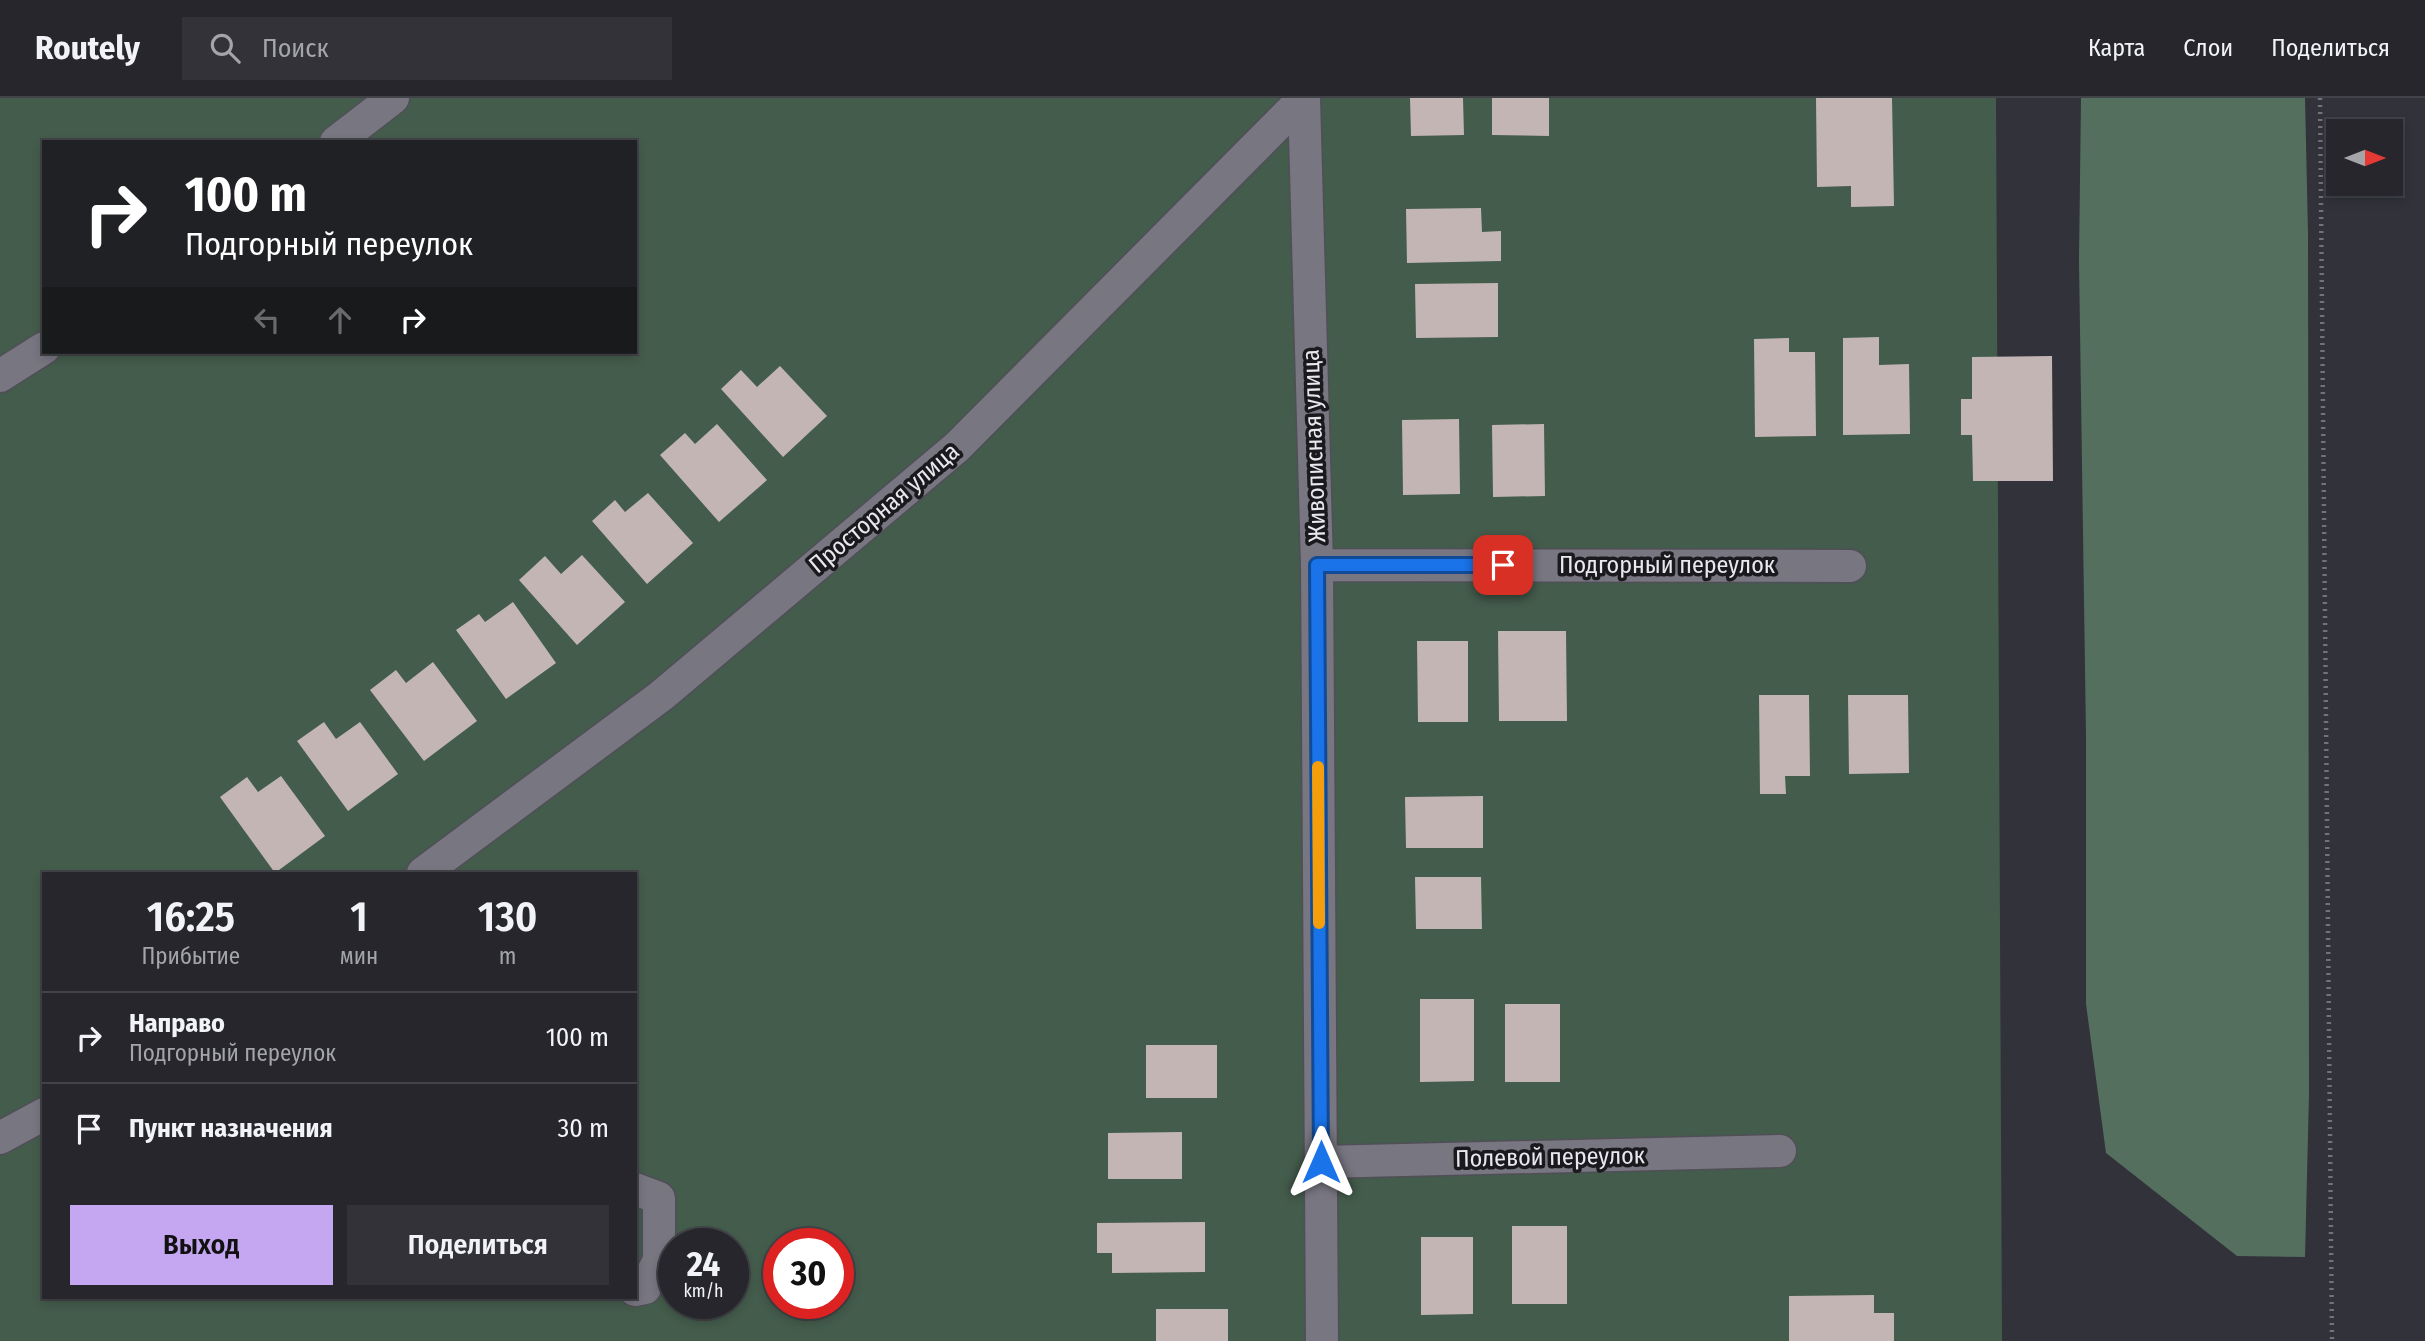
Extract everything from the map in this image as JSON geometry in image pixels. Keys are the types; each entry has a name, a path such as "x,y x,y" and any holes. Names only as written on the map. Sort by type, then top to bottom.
{"street":[{"path":"339,140 393,98"},
{"name":"Живописная улица","path":"1304,98 1317,565 1322,1341"},
{"name":"Просторная улица","path":"425,872 661,696 957,447 1304,98"},
{"path":"0,376 42,349"},
{"name":"Подгорный переулок","path":"1317,565 1850,566"},
{"path":"0,1138 42,1115"},
{"name":"Полевой переулок","path":"1321,1162 1780,1151"},
{"path":"637,1190 659,1198 659,1260 645,1288 637,1290"}],"path":[{"path":"2320,98 2332,1341"}],"green space":[{"path":"0,98 1996,98 2002,1341 0,1341"},
{"path":"2081,98 2305,98 2308,234 2309,1094 2305,1257 2237,1256 2106,1153 2086,1004 2086,736 2079,261"}],"building":[{"path":"1410,98 1463,98 1464,135 1411,136"},
{"path":"1492,98 1549,98 1549,136 1492,135"},
{"path":"1816,98 1892,98 1894,206 1851,207 1851,186 1817,187"},
{"path":"1481,208 1482,232 1501,231 1501,261 1407,263 1406,209"},
{"path":"1498,283 1498,337 1416,338 1415,284"},
{"path":"1879,337 1879,365 1909,364 1910,434 1843,435 1843,338"},
{"path":"1789,338 1789,352 1815,352 1816,436 1755,437 1754,339"},
{"path":"2052,356 2053,481 1973,481 1972,435 1961,435 1961,399 1972,399 1972,357"},
{"path":"780,366 827,416 783,457 721,389 741,370 757,387"},
{"path":"1459,419 1460,494 1403,495 1402,420"},
{"path":"717,424 767,480 719,522 660,455 685,433 695,444"},
{"path":"1544,424 1545,496 1493,497 1492,425"},
{"path":"648,493 693,543 647,584 592,521 615,500 625,512"},
{"path":"582,555 625,602 577,645 519,580 545,556 561,574"},
{"path":"513,602 556,663 506,699 456,630 479,614 485,622"},
{"path":"1498,631 1566,631 1567,721 1499,721"},
{"path":"1417,641 1468,641 1468,722 1418,722"},
{"path":"433,662 477,721 424,761 370,690 396,670 406,683"},
{"path":"1759,695 1809,695 1810,776 1785,776 1786,794 1760,794"},
{"path":"1848,695 1908,695 1909,773 1849,774"},
{"path":"324,722 336,739 360,722 398,774 348,811 297,741"},
{"path":"281,776 325,836 276,872 220,797 247,777 258,792"},
{"path":"1483,796 1483,848 1406,848 1405,797"},
{"path":"1415,877 1481,877 1482,929 1416,929"},
{"path":"1420,999 1474,999 1474,1081 1420,1082"},
{"path":"1505,1004 1560,1004 1560,1082 1505,1082"},
{"path":"1146,1045 1217,1045 1217,1098 1146,1098"},
{"path":"1182,1132 1182,1179 1108,1179 1108,1133"},
{"path":"1205,1222 1205,1272 1112,1273 1112,1253 1097,1253 1097,1223"},
{"path":"1512,1226 1567,1226 1567,1304 1512,1304"},
{"path":"1421,1237 1473,1237 1473,1314 1421,1315"},
{"path":"1874,1295 1874,1313 1894,1313 1894,1341 1789,1341 1789,1296"},
{"path":"1156,1309 1228,1309 1228,1341 1156,1341"}],"slow traffic":[{"path":"1318,767 1319,923"}],"route":[{"path":"1321,1162 1317,565 1503,565"}]}
